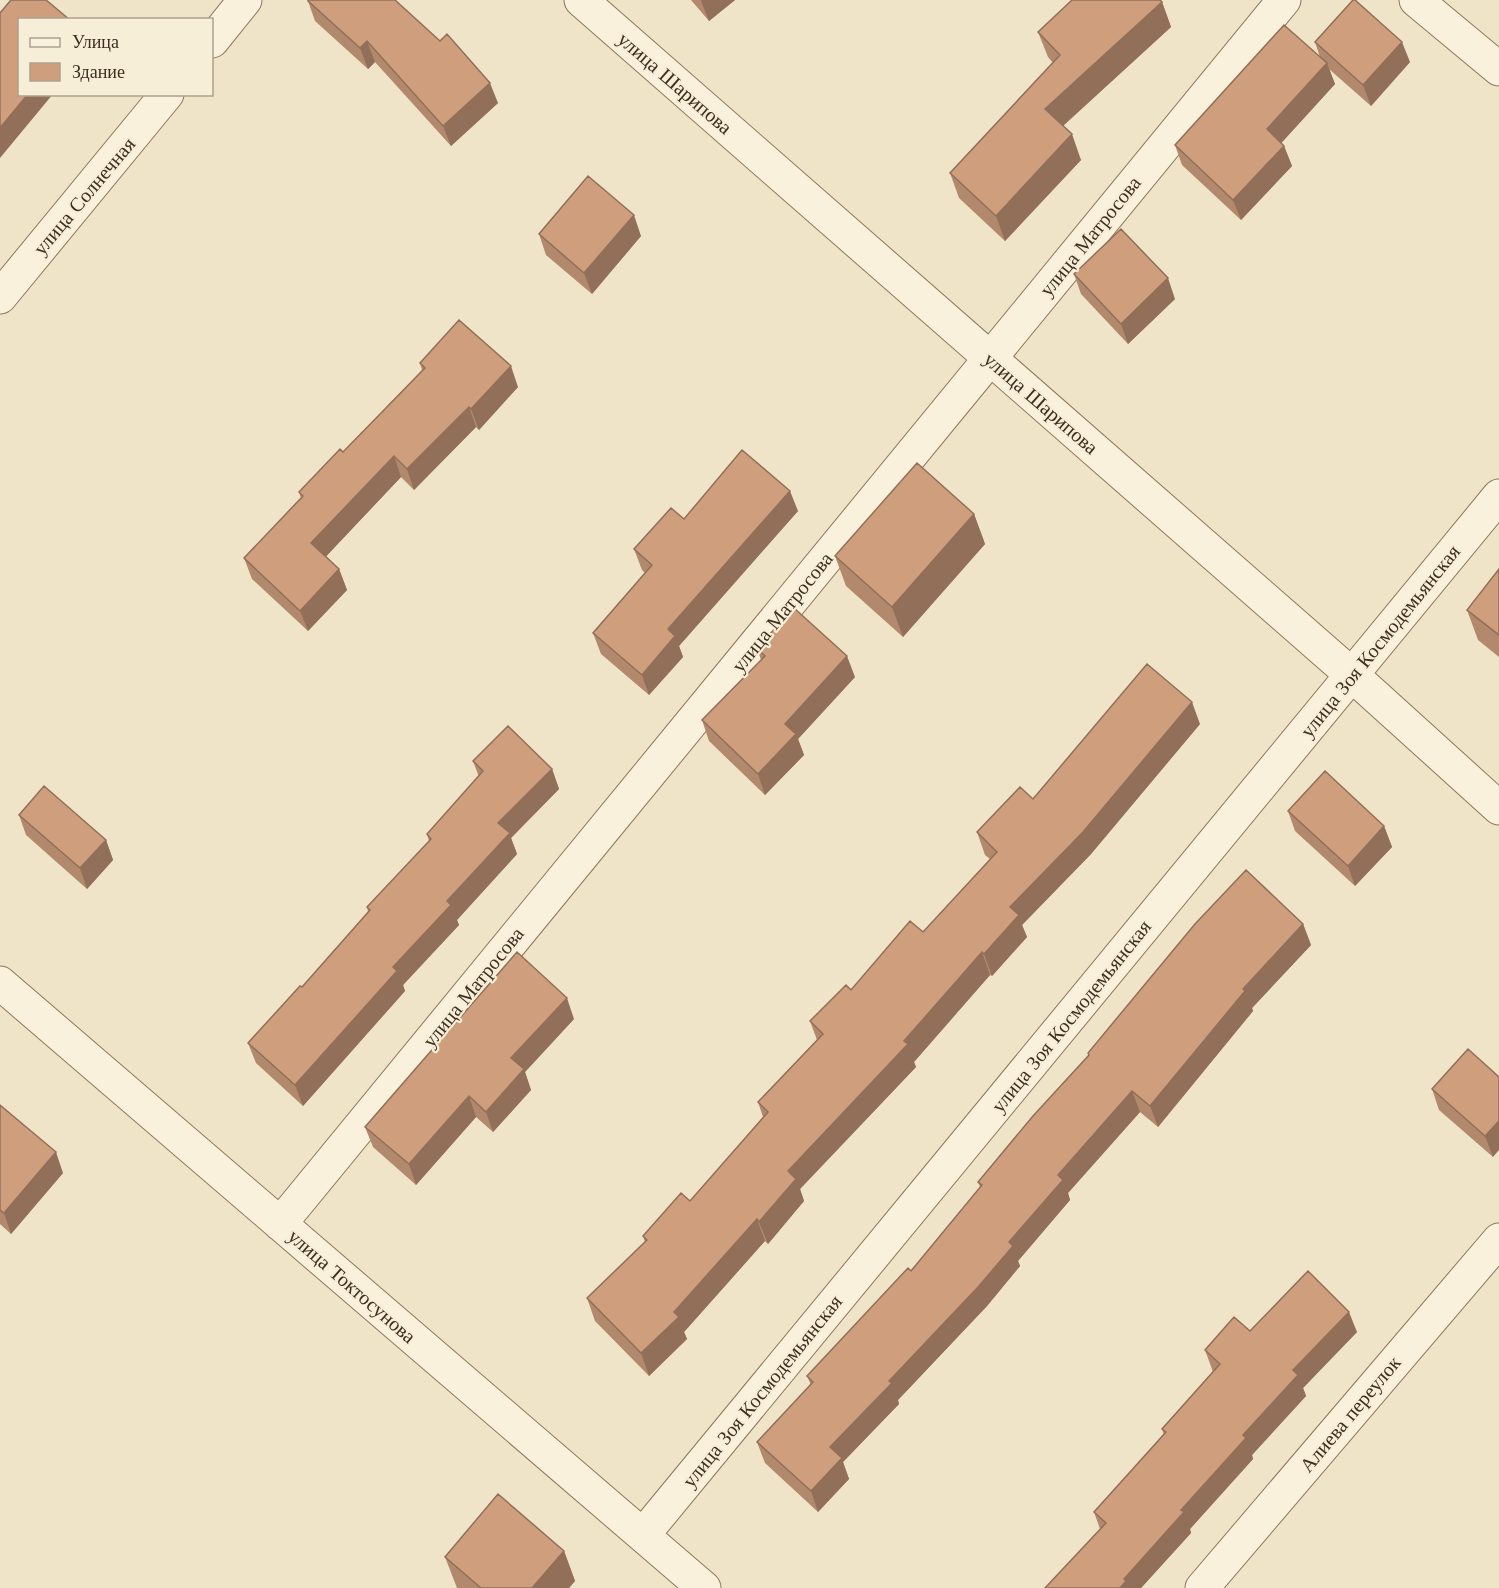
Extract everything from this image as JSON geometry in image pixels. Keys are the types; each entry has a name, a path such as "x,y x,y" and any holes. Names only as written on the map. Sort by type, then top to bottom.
{"street":[{"path":"213,40 245,0"},
{"name":"улица Шарипова","path":"580,0 1352,675 1499,808"},
{"name":"улица Матросова","path":"279,1224 1284,0"},
{"path":"1416,0 1499,69"},
{"name":"улица Солнечная","path":"0,297 165,96"},
{"name":"улица Зоя Космодемьянская","path":"643,1535 1499,496"},
{"name":"улица Токтосунова","path":"0,983 704,1588"},
{"name":"Алиева переулок","path":"1202,1588 1499,1240"}],"building":[{"path":"11,0 46,0 68,18 18,18 18,96 26,96 0,128 0,13"},
{"path":"308,0 395,0 440,41 447,34 490,83 443,126 367,41 360,48"},
{"path":"1072,0 1160,0 1162,2 1045,109 1072,134 996,216 950,173 1060,55 1038,32"},
{"path":"1353,0 1402,42 1363,85 1315,42"},
{"path":"1284,25 1327,63 1267,129 1284,146 1233,200 1175,145"},
{"path":"588,176 634,215 584,273 539,234"},
{"path":"1121,229 1168,278 1121,324 1074,274"},
{"path":"459,320 511,366 471,409 469,407 407,469 394,456 311,543 339,569 300,611 244,558 303,496 299,492 340,449 343,452 425,368 420,363"},
{"path":"742,450 790,491 668,629 675,636 642,675 593,633 652,565 634,549 671,508 684,519"},
{"path":"917,463 974,514 892,607 835,556"},
{"path":"1499,569 1499,635 1467,610"},
{"path":"794,608 847,656 785,724 796,734 758,774 702,720 765,656 757,648"},
{"path":"1147,664 1192,702 1083,832 1010,907 1019,915 984,954 982,952 904,1041 908,1044 788,1171 796,1179 759,1222 757,1219 674,1312 679,1317 641,1353 587,1298 647,1240 643,1236 681,1193 690,1201 768,1112 758,1102 823,1034 810,1021 846,985 851,990 910,921 923,932 997,852 977,832 1020,787 1033,799"},
{"path":"508,726 552,769 498,823 510,833 447,901 451,905 393,967 397,971 295,1085 248,1043 300,986 302,987 370,910 367,907 431,839 427,834 483,771 473,761"},
{"path":"1325,771 1384,826 1348,866 1288,811"},
{"path":"44,786 106,840 80,868 19,815"},
{"path":"1246,870 1303,924 1243,989 1245,991 1150,1106 1132,1091 1058,1175 1063,1180 1009,1242 1013,1246 979,1286 889,1381 892,1383 830,1447 842,1458 811,1491 757,1442 813,1382 807,1376 908,1268 911,1271 982,1185 978,1182 1033,1116 1089,1055 1088,1053 1195,924"},
{"path":"517,952 567,998 511,1058 524,1069 486,1112 469,1096 409,1164 365,1127"},
{"path":"1468,1049 1499,1077 1499,1121 1485,1136 1432,1089"},
{"path":"0,1105 56,1152 4,1213 0,1210"},
{"path":"1308,1271 1349,1312 1293,1370 1298,1375 1243,1435 1246,1438 1181,1510 1184,1512 1124,1579 1126,1581 1120,1588 1045,1588 1106,1523 1094,1512 1166,1432 1162,1429 1220,1364 1205,1350 1234,1317 1250,1331"},
{"path":"498,1494 564,1551 532,1588 481,1588 445,1557"}]}
